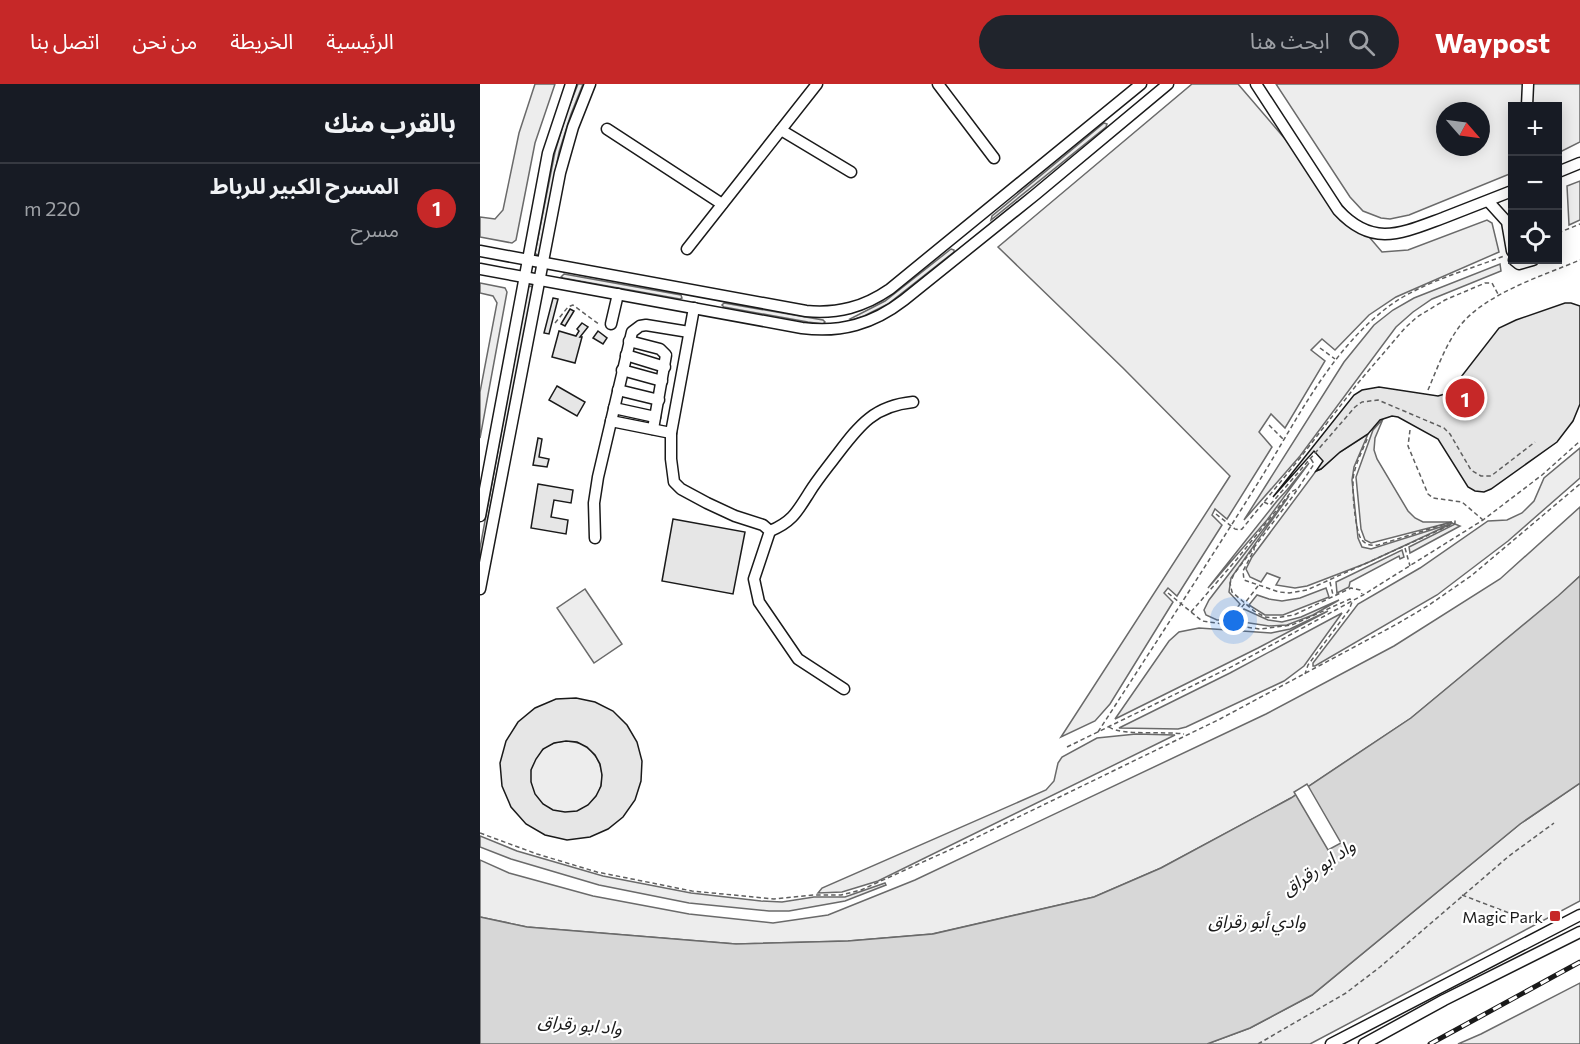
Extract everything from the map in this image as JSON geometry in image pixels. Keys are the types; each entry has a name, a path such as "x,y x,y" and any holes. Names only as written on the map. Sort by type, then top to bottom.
{"street":[{"path":"480,516 548,153 572,84"},
{"path":"480,589 566,150 590,84"},
{"path":"687,249 817,84"},
{"path":"938,84 994,158"},
{"path":"480,251 806,311 834,312 849,309 878,298 1141,84"},
{"path":"480,269 802,328 837,330 862,325 891,310 1168,84"},
{"path":"1256,84 1338,210 1360,229 1374,234 1400,234 1508,193"},
{"path":"1527,102 1528,84"},
{"path":"1111,108 1122,123"},
{"path":"606,129 722,204"},
{"path":"781,130 851,172"},
{"path":"1562,170 1580,163"},
{"path":"1488,201 1507,222 1508,233"},
{"path":"966,227 977,242"},
{"path":"606,324 618,294"},
{"path":"694,308 671,433 671,473 681,489 735,516 763,525 770,531"},
{"path":"834,312 837,330"},
{"path":"595,538 596,490 632,332 635,328 646,325 689,332"},
{"path":"629,341 663,350 666,355 653,429"},
{"path":"626,355 665,367"},
{"path":"622,370 662,381"},
{"path":"618,390 658,400"},
{"path":"844,689 798,660 759,602 754,579 770,531 785,525 799,510 821,476 864,421 892,406 913,402"},
{"path":"614,408 656,417"},
{"path":"611,421 671,433"},
{"path":"1331,1044 1580,915"},
{"path":"1364,1044 1444,1000 1580,932"}],"path":[{"path":"1562,231 1580,224"},
{"path":"1098,732 1335,360 1372,320 1402,298 1508,256"},
{"path":"1428,390 1447,347 1460,325 1479,308 1499,296 1580,260"},
{"path":"1216,514 1240,531 1305,452 1358,382 1405,328 1445,300 1485,283 1492,283 1499,296"},
{"path":"555,323 568,307 573,305 606,324"},
{"path":"1320,348 1335,360"},
{"path":"1263,502 1270,505 1355,407 1370,400 1385,402 1444,428 1450,434 1471,470 1481,476 1491,476 1535,442"},
{"path":"1269,425 1285,440"},
{"path":"1410,430 1408,446 1428,494 1433,498 1462,502 1483,520"},
{"path":"1254,546 1242,574 1246,582 1289,593 1306,590 1330,581 1455,523 1455,521 1378,545 1369,545 1363,541 1358,531 1353,480 1368,437"},
{"path":"1067,747 1223,670 1352,602 1483,520 1542,476 1580,441"},
{"path":"1310,458 1314,464 1298,489 1234,574 1230,584 1232,592 1244,604 1265,617 1275,618 1293,615 1351,588 1360,590 1363,595"},
{"path":"480,833 565,863 660,886 774,899 841,895 861,890 918,866 1305,675 1443,596 1513,542 1580,484"},
{"path":"1190,613 1291,492 1298,489"},
{"path":"1405,547 1410,566"},
{"path":"1330,581 1334,596"},
{"path":"1228,625 1258,586"},
{"path":"1168,593 1202,621 1260,629 1282,628 1302,621 1348,598 1352,602"},
{"path":"1305,675 1309,663 1346,614 1352,602"},
{"path":"1252,703 1254,707"},
{"path":"1108,726 1121,732 1157,731 1186,734"},
{"path":"1258,1044 1346,993 1380,967 1509,856 1554,823"},
{"path":"1462,895 1535,922 1541,927"}],"shaded area":[{"path":"535,84 555,84 535,143 516,240 512,243 480,237 480,217 495,219 503,210 519,133"},
{"path":"578,84 583,84 559,152 540,253 537,255 535,253 555,152"},
{"path":"1192,84 1238,84 1382,252 1408,250 1487,220 1492,223 1499,252 1396,297 1369,315 1335,350 1322,339 1311,350 1325,361 1285,428 1271,414 1259,432 1272,447 1227,519 1215,509 1212,515 1222,525 1177,596 1168,588 1164,593 1173,602 1110,704 1095,721 1061,737 1230,476 998,247"},
{"path":"1276,84 1580,84 1580,142 1562,151 1562,102 1508,102 1508,175 1409,215 1390,219 1363,211 1350,197"},
{"path":"1104,123 1107,124 1106,127 991,220 992,216"},
{"path":"1580,181 1580,220 1569,225 1567,186"},
{"path":"951,249 954,252 888,304 864,316 850,319 885,301"},
{"path":"1500,264 1501,271 1432,299 1396,327 1300,456 1244,520 1344,362 1374,325 1393,310 1414,298"},
{"path":"564,274 681,295 682,298 561,277"},
{"path":"480,283 505,288 507,292 480,438 480,392 497,303 493,296 480,293"},
{"path":"528,287 533,288 480,563 480,548"},
{"path":"724,303 825,322 823,324 808,322 724,307 722,305"},
{"path":"1383,419 1375,438 1374,450 1408,511 1423,522 1452,522 1371,543 1365,540 1361,529 1356,477 1373,430"},
{"path":"1368,434 1354,467 1352,480 1358,538 1362,547 1371,549 1453,523 1367,563 1307,586 1295,588 1276,585 1280,578 1267,573 1261,582 1250,577 1246,569 1252,557 1316,471"},
{"path":"1580,448 1580,478 1508,541 1437,595 1313,666 1358,604 1420,568 1488,521 1507,520 1522,513 1534,501 1544,478"},
{"path":"1309,463 1267,520 1208,588 1277,501"},
{"path":"1289,496 1231,578 1229,592 1240,604 1228,620 1217,620 1206,615 1204,610 1209,600"},
{"path":"1580,507 1580,576 1559,596 1411,718 1291,798 1161,868 1094,897 932,934 848,941 736,944 527,927 480,917 480,860 509,873 593,896 689,914 773,923 828,915 915,880 1266,714 1394,646 1500,579"},
{"path":"1455,524 1460,526 1410,553 1409,547"},
{"path":"1402,550 1404,557 1400,559 1399,556 1350,582 1349,587 1337,593 1336,582"},
{"path":"1326,588 1329,597 1283,615 1265,615 1249,605 1257,595 1282,601 1300,598"},
{"path":"585,589 622,644 594,663 557,608"},
{"path":"1339,600 1313,615 1287,625 1269,626 1236,621 1244,609 1268,620 1282,622 1301,617"},
{"path":"1328,611 1115,719 1169,641 1179,632 1199,628 1271,633 1290,629"},
{"path":"1342,613 1304,666 1284,681 1186,727 1178,729 1119,728 1230,673"},
{"path":"1136,734 1175,735 878,881 842,892 818,893 822,888 1046,790 1054,781 1058,763 1062,757 1097,738"},
{"path":"566,741 586,747 596,757 602,777 596,797 586,807 566,813 546,807 536,797 530,777 536,757 546,747"},
{"path":"1580,783 1580,901 1310,1044 1207,1044 1250,1028 1312,995 1520,824"},
{"path":"480,836 517,851 603,876 691,893 782,902 814,897 845,897 885,883 886,885 845,901 789,911 689,903 599,885 511,859 480,847"},
{"path":"1580,983 1580,1044 1458,1044 1481,1034"}],"water":[{"name":"وادي أبو رقراق","path":"1580,576 1580,783 1520,824 1312,995 1250,1028 1207,1044 480,1044 480,917 527,927 736,944 848,941 933,934 1094,897 1161,868 1291,798 1411,718"}],"pier":[{"path":"1307,784 1341,843 1328,850 1294,792"}],"building":[{"path":"553,298 558,299 549,334 544,333"},
{"path":"1565,303 1580,306 1580,404 1573,421 1557,442 1491,489 1484,492 1468,487 1438,439 1392,416 1380,420 1368,434 1316,471 1323,461 1314,451 1273,497 1354,395 1362,390 1379,387 1438,396 1445,394 1451,390 1499,328"},
{"path":"570,309 574,311 565,326 561,324"},
{"path":"582,323 588,327 580,337 582,337 575,363 552,357 559,331 576,336 579,331 577,329"},
{"path":"598,331 607,338 603,344 593,338"},
{"path":"557,386 585,402 577,416 549,400"},
{"path":"538,438 542,439 539,457 549,459 547,467 533,465"},
{"path":"538,484 573,490 571,503 554,500 551,517 568,520 566,534 531,528"},
{"path":"673,519 745,532 733,594 662,581"},
{"path":"576,698 595,702 613,711 627,725 637,742 642,761 641,781 635,800 623,817 608,829 590,837 567,840 545,835 526,824 511,807 502,786 500,763 506,741 518,722 535,708 556,699","holes":["577,742 587,747 600,764 601,786 588,805 577,811 553,810 543,804 535,794 531,782 531,770 543,749 554,743"]}],"railway":[{"path":"1430,1044 1580,962"}],"place":[{"name":"المسرح الكبير للرباط","path":"1465,398"},
{"name":"Magic Park","path":"1555,916"}],"water label":[{"name":"واد ابو رقراق","path":"1318,867"},
{"name":"واد ابو رقراق","path":"580,1024"}]}
